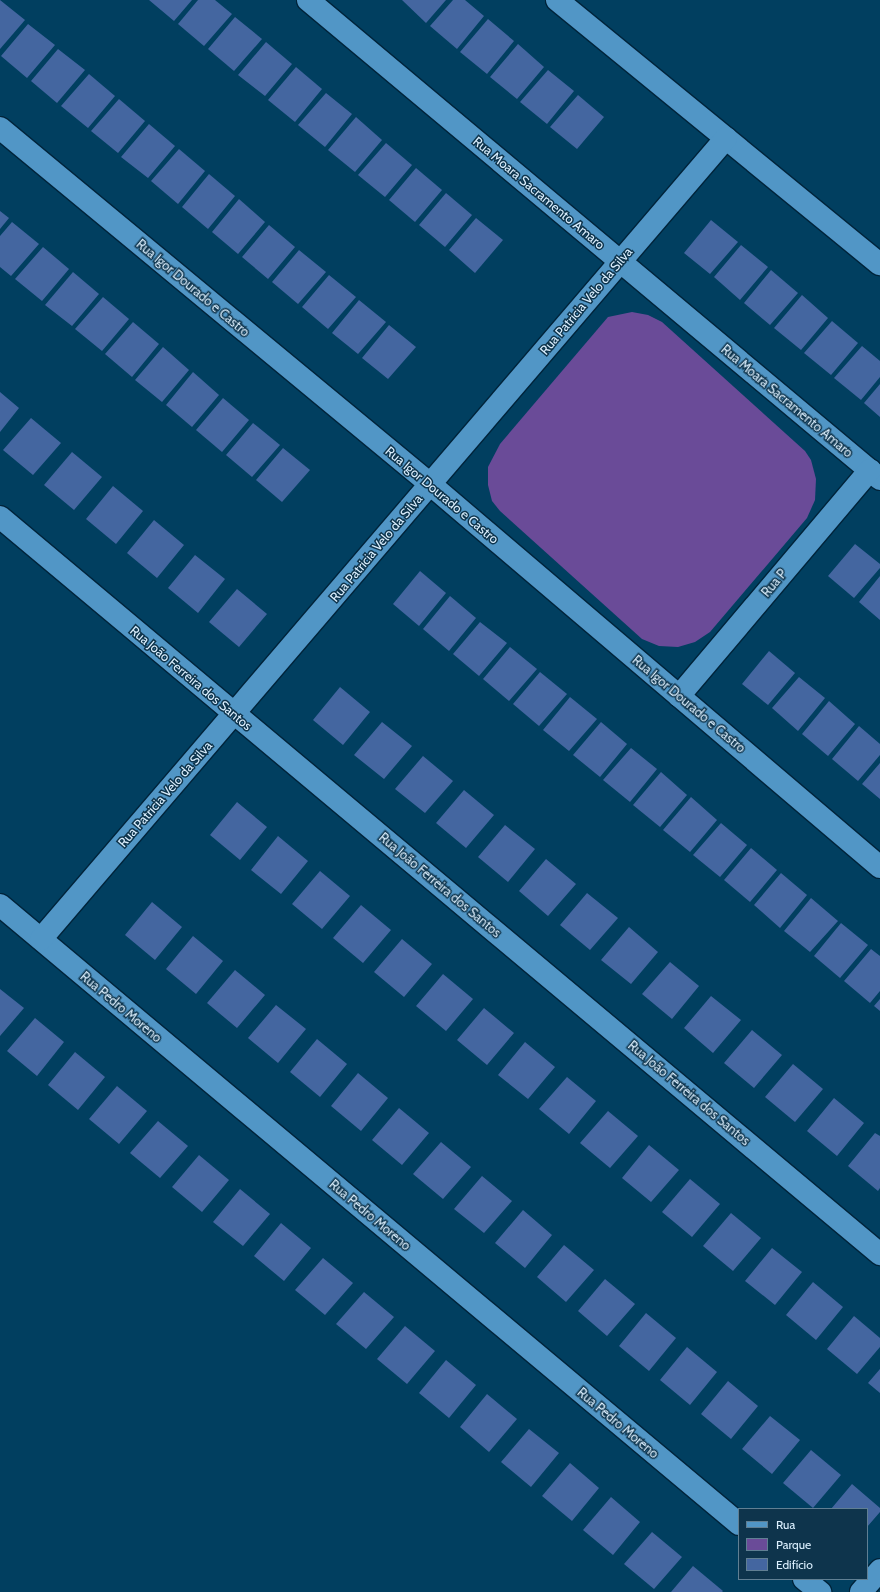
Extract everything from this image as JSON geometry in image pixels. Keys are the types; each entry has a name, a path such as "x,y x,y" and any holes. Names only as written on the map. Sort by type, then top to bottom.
{"street":[{"name":"Rua Moara Sacramento Amaro","path":"308,0 875,475"},
{"path":"556,0 880,264"},
{"name":"Rua Igor Dourado e Castro","path":"0,128 430,484 880,867"},
{"name":"Rua Patricia Velo da Silva","path":"41,940 726,138"},
{"name":"Rua P","path":"679,696 875,475"},
{"name":"Rua João Ferreira dos Santos","path":"0,517 880,1254"},
{"name":"Rua Pedro Moreno","path":"0,905 738,1523"},
{"path":"861,1592 880,1570"},
{"path":"805,1580 820,1592"}],"green space":[{"path":"632,312 648,315 662,322 805,451 811,460 816,479 815,500 807,518 710,632 695,642 678,647 659,646 642,639 500,511 492,501 488,485 488,467 500,444 608,317"}],"building":[{"path":"0,0 25,20 0,49"},
{"path":"149,0 192,0 174,21"},
{"path":"198,0 215,0 232,14 204,46 178,24"},
{"path":"402,0 446,0 426,23"},
{"path":"453,0 465,0 484,16 457,49 430,26"},
{"path":"235,17 262,39 234,71 208,49"},
{"path":"488,19 514,41 487,74 460,52"},
{"path":"28,24 55,45 27,78 1,56"},
{"path":"266,42 292,64 265,96 238,75"},
{"path":"518,44 544,67 517,99 490,77"},
{"path":"58,49 85,70 57,103 31,81"},
{"path":"296,67 322,89 295,122 268,100"},
{"path":"548,70 574,91 547,124 520,102"},
{"path":"89,74 115,96 88,128 61,106"},
{"path":"326,93 352,114 325,147 298,125"},
{"path":"578,95 604,117 577,149 550,127"},
{"path":"119,99 145,121 118,153 91,131"},
{"path":"356,117 382,140 355,172 328,150"},
{"path":"149,124 175,146 148,178 121,157"},
{"path":"386,143 412,165 385,197 358,175"},
{"path":"179,149 205,171 178,204 151,181"},
{"path":"416,168 442,190 415,222 389,200"},
{"path":"209,174 235,196 208,229 182,207"},
{"path":"446,193 472,215 445,247 419,225"},
{"path":"239,199 265,222 238,254 212,232"},
{"path":"0,211 9,218 0,229"},
{"path":"476,218 503,240 475,273 449,250"},
{"path":"711,220 738,242 710,274 684,253"},
{"path":"12,222 39,244 11,276 0,267 0,236"},
{"path":"269,225 295,247 268,279 242,257"},
{"path":"741,245 768,267 740,300 714,277"},
{"path":"43,247 69,269 42,301 15,279"},
{"path":"299,250 326,272 298,304 272,282"},
{"path":"771,270 798,293 770,325 744,303"},
{"path":"73,272 99,294 72,326 45,305"},
{"path":"329,275 356,297 328,329 302,307"},
{"path":"802,295 828,318 801,350 774,328"},
{"path":"103,297 129,319 102,351 75,329"},
{"path":"359,300 386,322 358,354 332,333"},
{"path":"832,321 858,343 831,375 804,353"},
{"path":"133,322 159,344 132,377 105,354"},
{"path":"389,325 416,347 388,379 362,358"},
{"path":"862,346 880,361 880,377 861,400 834,378"},
{"path":"163,347 189,370 162,402 135,380"},
{"path":"193,372 219,395 192,427 166,405"},
{"path":"880,384 880,417 864,403"},
{"path":"0,392 19,408 0,432"},
{"path":"223,398 249,420 222,452 196,430"},
{"path":"31,418 61,443 33,475 3,450"},
{"path":"253,423 280,445 252,477 226,455"},
{"path":"283,448 310,470 282,502 256,480"},
{"path":"72,452 102,477 74,510 44,485"},
{"path":"113,486 143,511 116,544 86,519"},
{"path":"154,520 184,545 157,578 127,553"},
{"path":"855,544 880,564 880,568 854,598 828,576"},
{"path":"195,555 225,579 198,613 168,588"},
{"path":"420,571 446,593 419,626 393,604"},
{"path":"880,576 880,620 859,602"},
{"path":"237,589 267,614 239,647 209,622"},
{"path":"450,596 476,618 449,651 423,629"},
{"path":"480,622 507,643 479,676 453,654"},
{"path":"510,647 537,669 509,701 483,679"},
{"path":"769,651 795,673 768,705 742,684"},
{"path":"540,672 567,694 539,726 513,704"},
{"path":"799,677 825,698 798,731 772,708"},
{"path":"340,687 370,712 343,745 313,720"},
{"path":"570,697 597,719 569,751 543,730"},
{"path":"829,701 855,724 828,756 802,734"},
{"path":"382,722 412,746 384,779 354,755"},
{"path":"601,722 627,744 600,777 573,755"},
{"path":"859,726 880,744 880,755 858,781 832,759"},
{"path":"631,748 657,769 630,802 603,780"},
{"path":"423,756 453,781 425,813 395,789"},
{"path":"880,763 880,799 862,784"},
{"path":"661,772 687,795 660,827 633,805"},
{"path":"464,790 494,815 466,848 436,823"},
{"path":"691,797 717,820 690,852 663,830"},
{"path":"237,802 267,827 240,860 210,835"},
{"path":"721,823 747,845 720,877 693,855"},
{"path":"505,825 535,849 508,882 478,857"},
{"path":"278,836 308,861 281,894 251,870"},
{"path":"751,848 777,870 750,902 724,880"},
{"path":"546,859 576,884 548,916 519,891"},
{"path":"320,871 350,896 322,929 292,904"},
{"path":"781,873 807,895 780,928 754,905"},
{"path":"587,893 618,918 590,950 560,925"},
{"path":"811,898 838,921 810,952 784,931"},
{"path":"152,902 182,927 155,960 125,935"},
{"path":"361,905 391,930 363,963 333,938"},
{"path":"841,923 868,945 840,978 814,956"},
{"path":"629,927 658,952 631,984 601,960"},
{"path":"193,936 223,961 196,994 166,969"},
{"path":"402,939 432,964 404,997 374,972"},
{"path":"871,949 880,956 880,991 870,1003 844,981"},
{"path":"670,962 699,986 672,1019 642,994"},
{"path":"235,970 265,995 237,1028 207,1003"},
{"path":"443,974 473,999 446,1031 416,1006"},
{"path":"0,989 24,1008 0,1036"},
{"path":"711,996 741,1020 713,1053 684,1028"},
{"path":"880,999 880,1011 874,1006"},
{"path":"276,1005 306,1029 278,1063 248,1038"},
{"path":"484,1008 514,1033 487,1065 457,1040"},
{"path":"35,1018 64,1042 37,1076 7,1051"},
{"path":"752,1030 782,1055 754,1088 724,1063"},
{"path":"317,1039 347,1064 320,1097 290,1072"},
{"path":"525,1042 555,1067 528,1099 498,1075"},
{"path":"75,1052 105,1077 78,1110 48,1085"},
{"path":"793,1064 823,1089 795,1122 765,1097"},
{"path":"358,1073 388,1098 361,1131 331,1106"},
{"path":"567,1077 596,1101 569,1134 539,1109"},
{"path":"117,1086 147,1111 119,1144 89,1119"},
{"path":"834,1098 864,1123 837,1156 807,1131"},
{"path":"399,1108 429,1133 402,1165 372,1140"},
{"path":"608,1111 638,1136 610,1168 580,1143"},
{"path":"158,1121 188,1146 160,1178 130,1153"},
{"path":"875,1133 880,1136 880,1188 878,1191 848,1166"},
{"path":"441,1142 471,1167 443,1199 413,1174"},
{"path":"649,1145 679,1170 651,1202 622,1178"},
{"path":"199,1155 229,1180 202,1212 172,1187"},
{"path":"482,1176 512,1201 484,1233 454,1209"},
{"path":"690,1179 720,1204 692,1237 662,1212"},
{"path":"240,1189 270,1214 243,1246 213,1222"},
{"path":"523,1210 552,1235 525,1268 495,1243"},
{"path":"731,1213 761,1238 733,1271 703,1246"},
{"path":"281,1223 311,1248 284,1281 254,1256"},
{"path":"564,1245 594,1270 566,1302 537,1277"},
{"path":"772,1248 802,1272 775,1305 745,1281"},
{"path":"323,1258 353,1283 325,1315 295,1290"},
{"path":"605,1279 635,1304 607,1336 578,1311"},
{"path":"813,1282 843,1307 816,1340 786,1315"},
{"path":"364,1292 394,1317 366,1349 336,1324"},
{"path":"646,1313 676,1338 649,1371 619,1346"},
{"path":"854,1316 880,1338 880,1347 857,1374 827,1349"},
{"path":"405,1326 435,1351 407,1384 377,1359"},
{"path":"687,1347 717,1372 690,1405 660,1380"},
{"path":"446,1360 476,1385 449,1418 419,1393"},
{"path":"880,1369 880,1393 868,1383"},
{"path":"728,1381 758,1406 731,1439 701,1414"},
{"path":"487,1394 517,1419 489,1452 460,1427"},
{"path":"770,1416 800,1440 772,1474 742,1449"},
{"path":"529,1429 559,1453 531,1487 501,1462"},
{"path":"811,1450 841,1475 813,1508 783,1483"},
{"path":"570,1463 599,1488 572,1521 542,1496"},
{"path":"852,1484 880,1508 880,1512 868,1526 868,1508 832,1508"},
{"path":"611,1497 640,1522 613,1555 583,1530"},
{"path":"652,1532 682,1557 654,1589 624,1564"},
{"path":"693,1566 723,1591 671,1592"}]}
